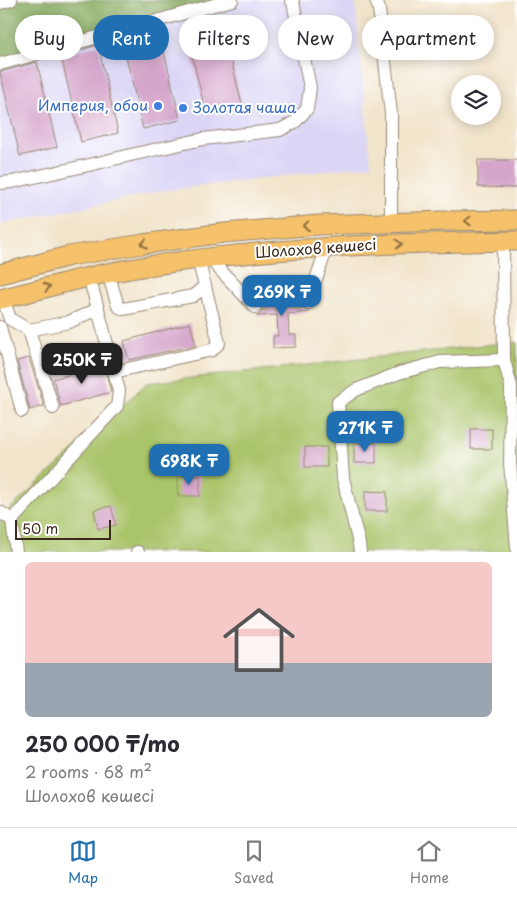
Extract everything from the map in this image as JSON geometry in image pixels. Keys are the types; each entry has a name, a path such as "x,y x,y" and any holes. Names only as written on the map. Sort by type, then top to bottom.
{"highway":[{"name":"Шолохов көшесі","path":"0,274 69,256 224,233 319,225 517,220"},
{"name":"Шолохов көшесі","path":"1,299 108,273 204,258 327,247 510,241"}],"street":[{"path":"0,3 11,0"},
{"path":"0,64 232,0"},
{"path":"0,184 203,140 280,130 295,122 307,109 310,88 293,2 291,0"},
{"path":"376,0 379,9 392,114 391,223"},
{"path":"510,241 504,360 511,386 510,463 517,548"},
{"path":"308,302 327,247"},
{"path":"114,372 212,350 219,343 205,286 204,258"},
{"path":"204,258 255,307"},
{"path":"108,273 118,306 123,309 192,296 205,286"},
{"path":"12,520 117,406 119,391 89,277"},
{"path":"1,299 10,319 29,330 69,322 98,309"},
{"path":"0,328 22,411"},
{"path":"29,330 53,408"},
{"path":"360,552 343,478 338,402 356,390 399,372 440,362 504,360"},
{"path":"0,512 12,520 16,552"}],"shaded area":[{"name":"Золотая чаша","path":"149,0 355,0 371,165 168,190 0,224 0,51 15,46 15,60 83,60 83,23 93,19 93,60 169,60 169,15 105,15"}],"green space":[{"path":"0,0 233,0 169,18 169,15 93,15 93,40 83,42 83,15 15,15 15,60 21,60 0,66"},
{"path":"517,342 517,552 0,552 0,521 4,519 8,511 147,383"}],"building":[{"path":"93,46 93,60 101,60 118,133 81,142 62,60 83,60 83,49"},
{"path":"127,60 166,60 180,120 143,129"},
{"path":"193,60 231,60 242,105 206,114"},
{"path":"37,62 57,147 20,156 0,72"},
{"path":"478,160 517,160 517,188 478,187"},
{"path":"302,295 300,305 302,309 309,312 288,314 289,335 296,335 296,347 273,348 273,336 278,336 277,315 256,316 263,309 263,305 258,298"},
{"path":"190,323 196,345 129,360 124,341"},
{"path":"29,358 44,406 30,410 17,361"},
{"path":"104,365 111,392 61,406 53,379"},
{"path":"471,429 492,429 492,449 471,449"},
{"path":"354,443 376,443 376,463 354,463"},
{"path":"305,447 327,447 327,467 305,467"},
{"path":"178,476 200,476 200,496 178,496"},
{"path":"365,491 387,492 387,511 365,511"},
{"path":"111,506 116,525 98,529 94,510"}],"tunnel":[{"path":"255,307 308,303"}],"place":[{"name":"Империя, обои","path":"158,106"},
{"name":"Золотая чаша","path":"183,108"}]}
